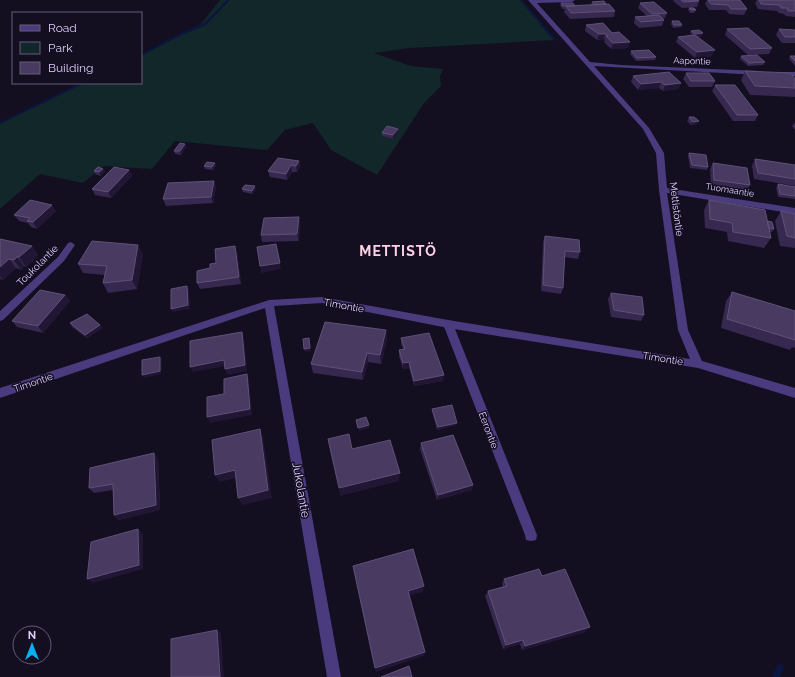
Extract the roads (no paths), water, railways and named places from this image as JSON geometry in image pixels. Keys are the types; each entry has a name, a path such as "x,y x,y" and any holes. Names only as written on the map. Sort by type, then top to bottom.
{"street":[{"path":"532,1 572,0"},
{"name":"Mettistöntie","path":"532,1 646,128 660,152 663,190 683,330 698,364"},
{"name":"Aapontie","path":"589,64 621,67 763,73"},
{"path":"771,73 795,74"},
{"name":"Tuomaantie","path":"663,190 795,211"},
{"name":"Toukolantie","path":"0,317 61,259 71,245"},
{"name":"Timontie","path":"0,393 269,303 322,300 448,324 698,364"},
{"name":"Jukolantie","path":"269,303 334,677"},
{"name":"Eerontie","path":"448,324 530,536"},
{"path":"698,364 795,393"}],"waterway":[{"path":"142,54 181,34 205,24 229,0"},
{"path":"521,0 555,40"},
{"path":"0,123 81,84"},
{"path":"776,677 780,668"}],"district":[{"name":"METTISTÖ","path":"398,251"}]}
